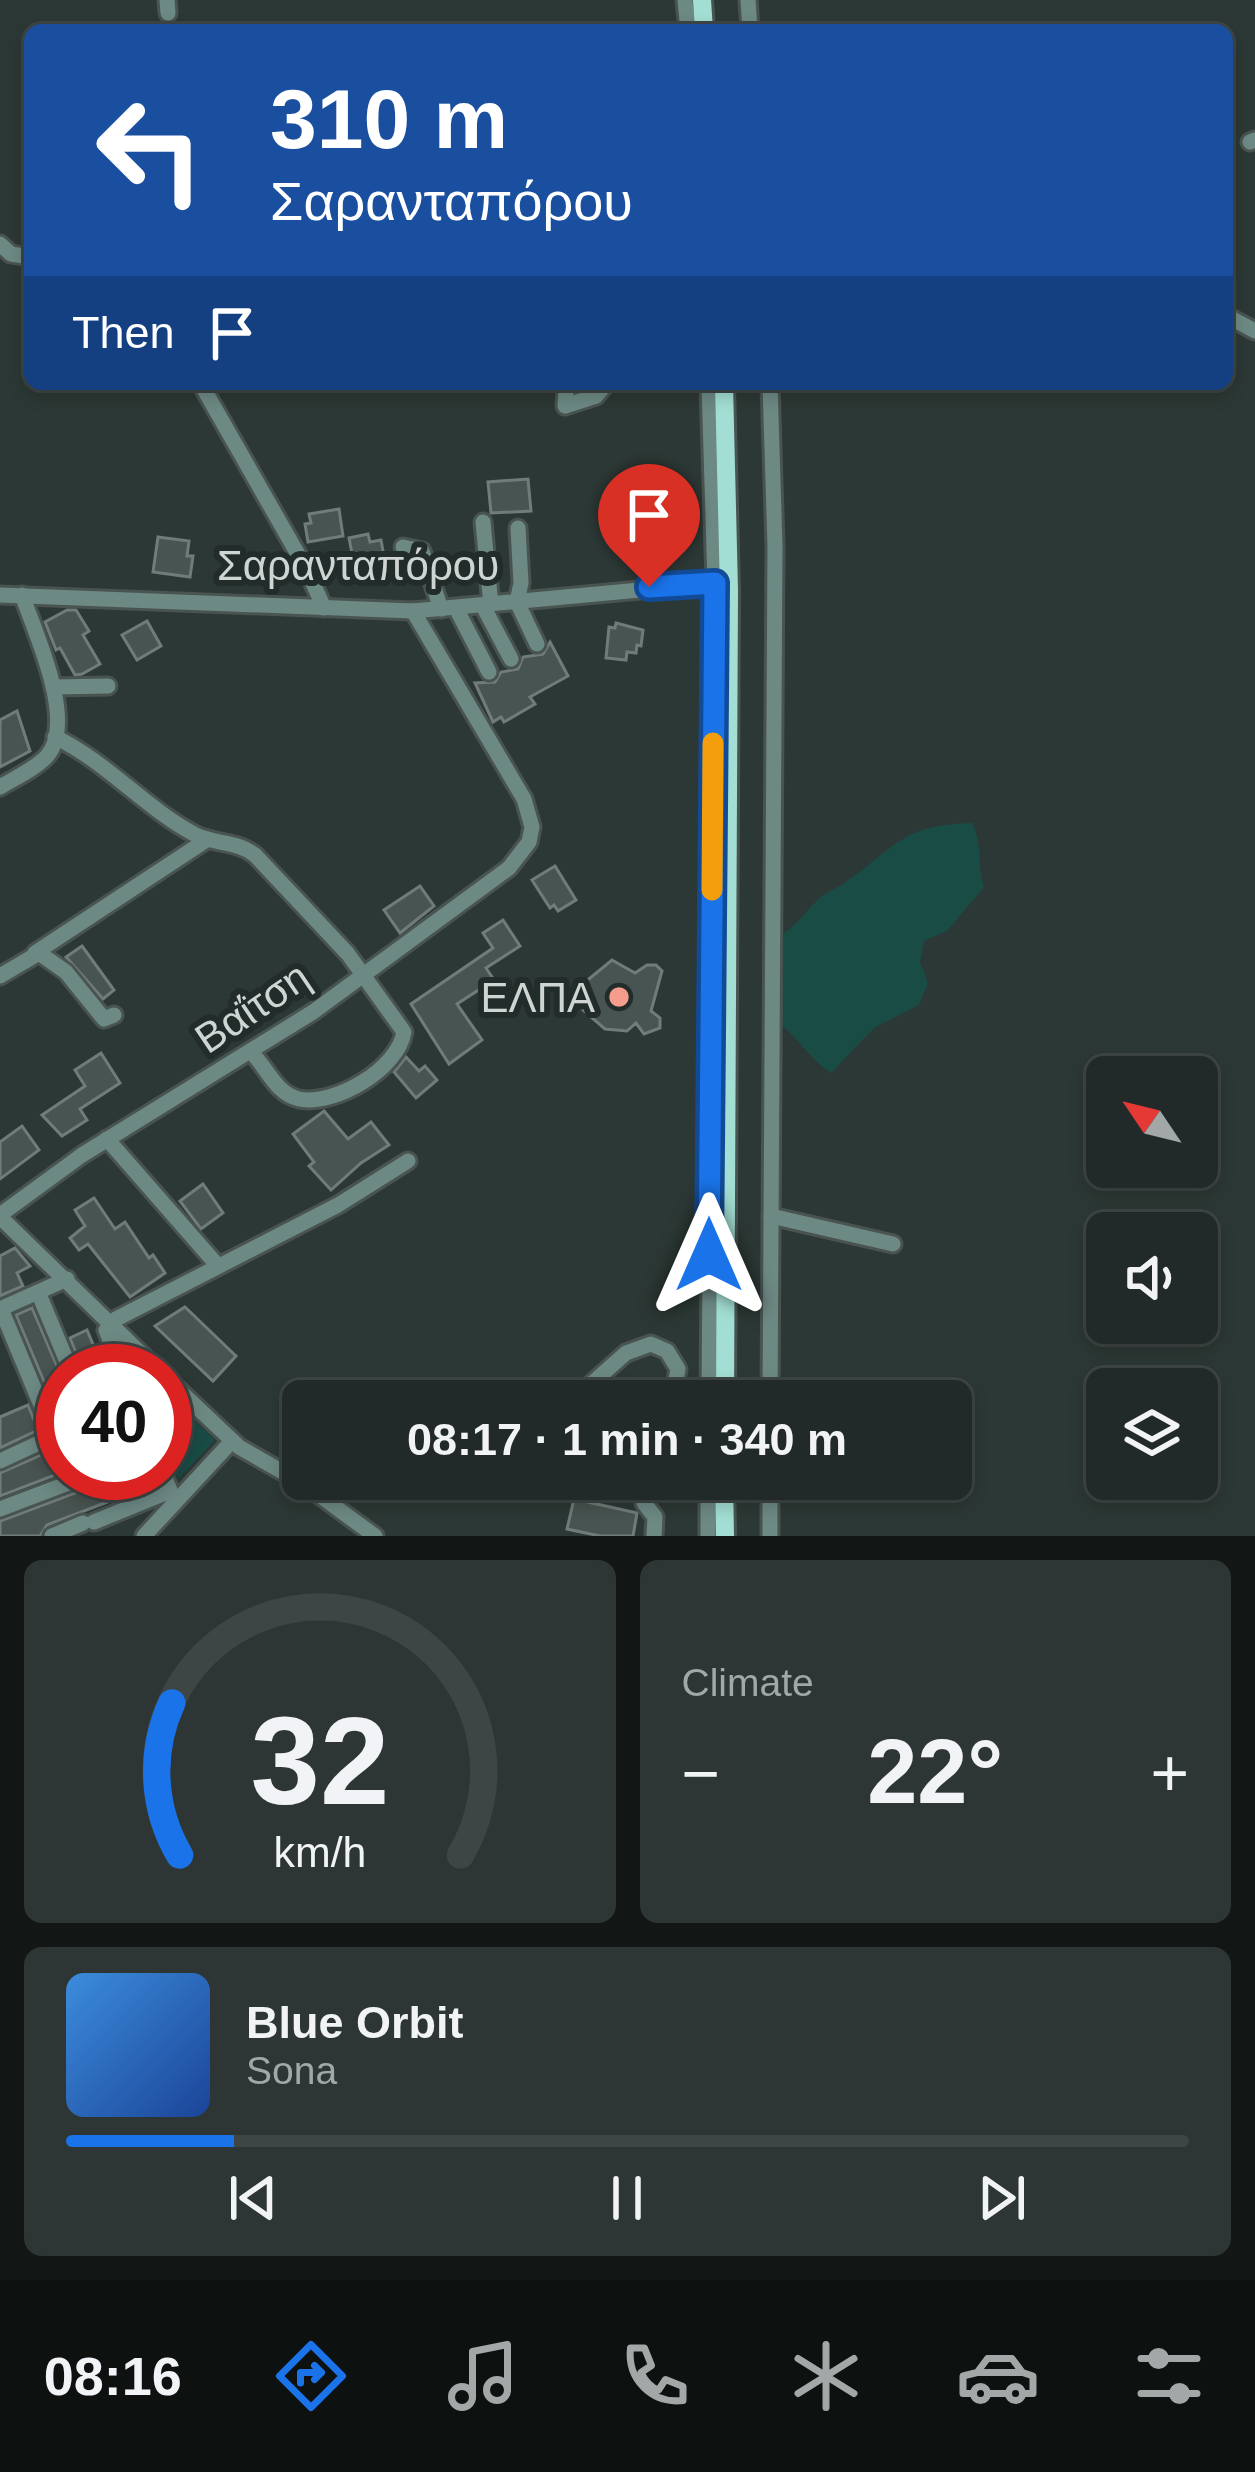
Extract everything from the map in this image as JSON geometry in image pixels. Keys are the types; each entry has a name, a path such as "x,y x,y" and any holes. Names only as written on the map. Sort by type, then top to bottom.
{"main road":[{"path":"724,390 729,591 725,1380"},
{"path":"724,1500 724,1536"}],"street":[{"path":"204,390 324,608"},
{"path":"566,390 565,406 601,390"},
{"path":"709,1380 715,583 710,390"},
{"path":"770,390 775,546 770,1380"},
{"path":"483,522 491,584 487,605 511,659"},
{"path":"518,528 517,602 537,644"},
{"path":"403,547 422,551 449,608 489,672"},
{"path":"491,584 520,566"},
{"name":"Σαρανταπόρου","path":"0,595 413,610 715,583"},
{"path":"0,787 48,755 56,737 53,687 22,595"},
{"name":"Βαΐτση","path":"0,1216 107,1139 252,1053 364,974 509,868 529,842 532,827 524,799 413,610"},
{"path":"53,687 109,686"},
{"path":"56,737 91,757 187,830 251,851 364,974 404,1032 400,1047 375,1073 322,1099 297,1099 276,1084 252,1053"},
{"path":"0,976 208,839"},
{"path":"34,953 48,956 66,972 104,1019 114,1015"},
{"path":"107,1139 218,1265"},
{"path":"111,1344 106,1333 110,1323 338,1205 408,1161"},
{"path":"0,1216 131,1344"},
{"path":"771,1216 893,1244"},
{"path":"36,1394 0,1309 67,1280"},
{"path":"38,1292 60,1344"},
{"path":"596,1380 626,1353 651,1345 667,1351 677,1369 675,1380"},
{"path":"192,1403 232,1441 304,1484 375,1536"},
{"path":"192,1479 232,1441"},
{"path":"0,1461 36,1444"},
{"path":"0,1509 36,1493"},
{"path":"52,1536 163,1500"},
{"path":"144,1536 171,1500"},
{"path":"707,1500 708,1536"},
{"path":"770,1500 770,1536"},
{"path":"644,1503 655,1516 654,1536"}],"green space":[{"path":"972,823 984,887 947,931 924,941 920,962 928,983 919,1005 874,1028 831,1073 778,1022 779,937 821,897 902,839 930,828"},
{"path":"192,1418 215,1440 192,1464"}],"building":[{"path":"528,479 531,511 491,513 488,482"},
{"path":"339,509 343,536 308,542 305,524 311,523 309,514"},
{"path":"368,534 370,542 381,540 387,573 357,579 349,538"},
{"path":"158,537 189,541 190,577 153,572"},
{"path":"76,610 89,631 83,635 100,664 82,674 75,675 60,648 56,650 45,622"},
{"path":"147,621 161,646 137,660 122,635"},
{"path":"616,623 643,630 641,646 637,645 636,653 627,652 626,660 606,658 609,627 615,628"},
{"path":"550,642 568,676 530,697 535,704 504,722 501,717 493,722 475,683 495,682 501,672 518,669 523,657 543,654"},
{"path":"17,711 30,751 0,767 0,720"},
{"path":"555,866 576,900 558,911 554,905 550,908 532,880"},
{"path":"420,886 434,906 400,933 384,910"},
{"path":"503,920 520,946 486,968 494,980 457,1004 482,1040 449,1064 411,1004 493,948 483,933"},
{"path":"82,946 114,990 103,999 66,957"},
{"name":"ΕΛΠΑ","path":"612,960 635,973 647,965 662,971 651,1011 660,1018 660,1028 644,1034 636,1023 627,1031 605,1029 583,1010 584,983"},
{"path":"101,1053 120,1083 80,1109 87,1120 62,1136 42,1115 85,1086 75,1070"},
{"path":"406,1057 419,1071 425,1066 437,1080 416,1098 394,1072"},
{"path":"324,1111 348,1139 371,1122 389,1145 331,1190 309,1166 314,1162 293,1134"},
{"path":"22,1126 39,1150 0,1179 0,1142"},
{"path":"203,1184 223,1213 201,1229 180,1201"},
{"path":"94,1198 115,1229 125,1222 165,1273 130,1297 88,1244 79,1250 70,1238 85,1226 75,1210"},
{"path":"15,1248 30,1266 17,1273 23,1286 0,1296 0,1256"},
{"path":"185,1307 236,1356 213,1381 192,1361 192,1344 174,1344 155,1326"},
{"path":"32,1308 48,1344 36,1344 36,1363 16,1315"},
{"path":"87,1330 93,1344 72,1344 70,1338"},
{"path":"28,1405 36,1431 0,1448 0,1417"},
{"path":"36,1457 36,1482 0,1496 0,1473"},
{"path":"56,1500 113,1500 47,1525 40,1536 0,1536 0,1521"},
{"path":"574,1500 637,1513 633,1536 567,1529"}],"slow traffic":[{"path":"712,890 713,743"}],"place":[{"name":"ΕΛΠΑ","path":"619,997"}],"route":[{"path":"649,587 715,583 709,1255"}]}
